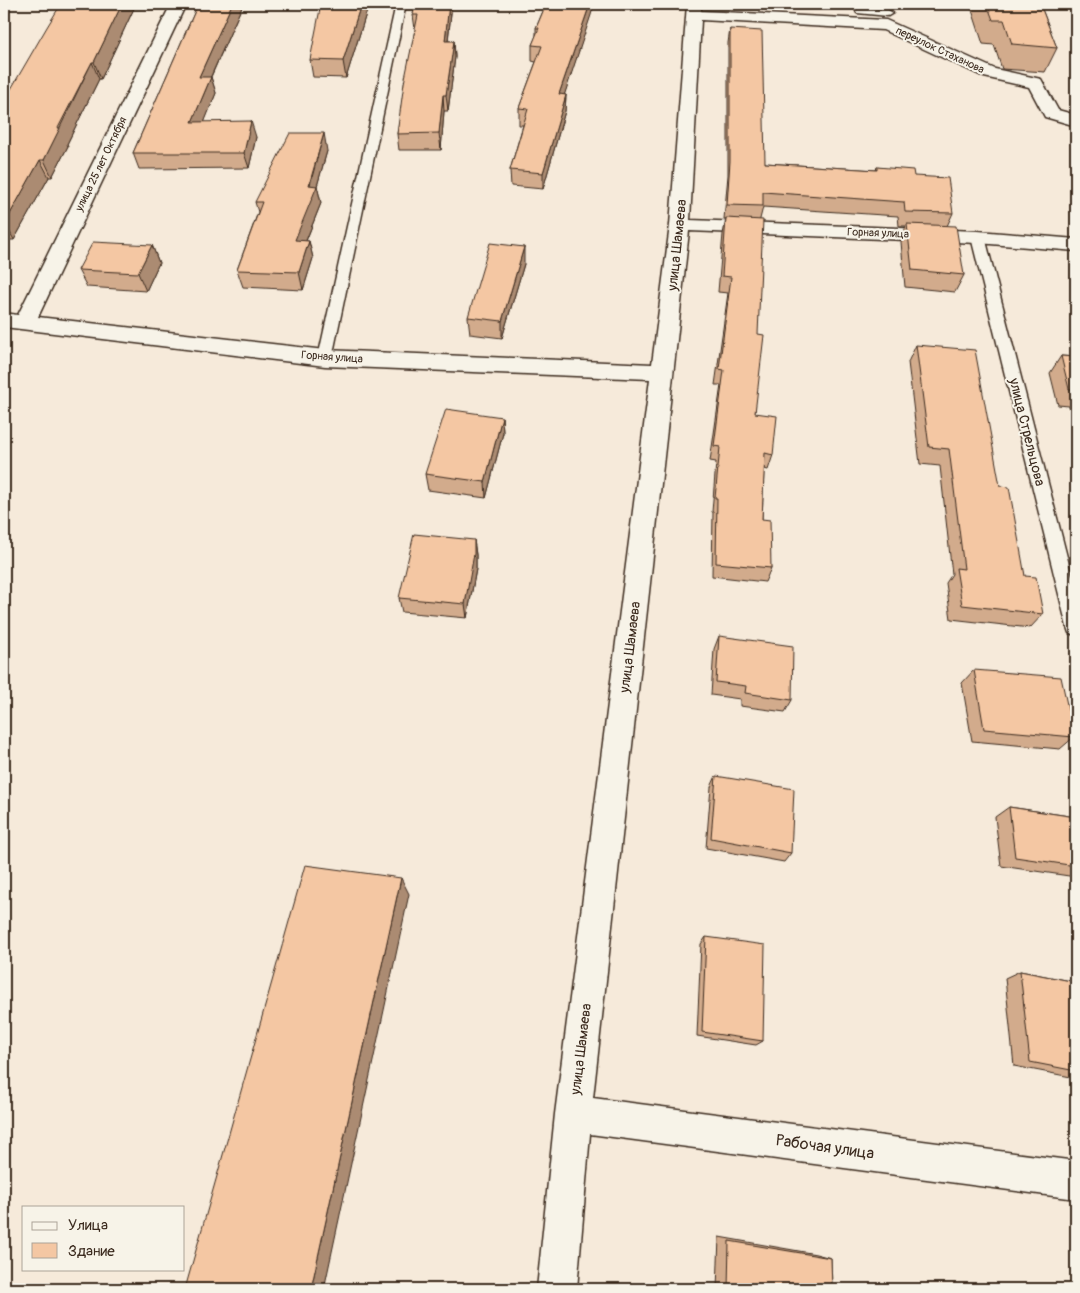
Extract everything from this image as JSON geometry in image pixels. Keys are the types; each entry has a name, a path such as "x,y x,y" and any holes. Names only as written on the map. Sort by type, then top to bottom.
{"street":[{"name":"улица 25 лет Октября","path":"14,322 178,4"},
{"name":"переулок Стаханова","path":"694,9 887,19 990,73 1035,83 1051,113 1076,121"},
{"name":"улица Шамаева","path":"557,1289 573,1114 680,225 694,9"},
{"name":"Горная улица","path":"680,225 978,237 1076,245"},
{"name":"Горная улица","path":"14,322 325,358 663,372"},
{"name":"Рабочая улица","path":"573,1114 1076,1180"}],"lane":[{"path":"325,358 401,4"},
{"path":"861,11 887,19 898,4"},
{"name":"улица Стрельцова","path":"978,237 1076,627"}],"building":[{"path":"61,4 122,4 94,62 92,62 58,128 60,128 44,160 40,160 4,223 4,106 7,101 4,101"},
{"path":"198,4 232,4 199,77 211,77 192,122 251,121 244,153 133,153"},
{"path":"321,4 361,4 343,61 310,60"},
{"path":"415,4 449,4 445,41 454,41 446,95 443,95 439,133 397,134 404,83 418,15 413,15"},
{"path":"546,4 590,4 559,94 566,95 543,173 510,170 528,109 519,108 542,46 532,45 539,28 536,28"},
{"path":"987,4 1040,4 1057,48 1012,44 1004,20 993,20"},
{"path":"730,29 762,31 765,163 877,170 877,167 913,170 914,176 948,178 953,213 905,212 904,202 763,192 763,206 727,205 730,161"},
{"path":"290,133 324,133 309,185 317,186 295,240 309,241 299,272 237,270 262,202 255,202"},
{"path":"726,218 763,220 758,334 764,335 755,413 777,416 773,455 765,453 762,519 770,520 771,568 716,563 717,498 715,498 720,447 714,446 724,370 719,369 731,277 722,276"},
{"path":"907,224 956,226 964,275 912,270"},
{"path":"93,242 152,245 138,273 78,270"},
{"path":"490,243 524,247 502,321 468,317"},
{"path":"916,345 975,350 1000,486 1009,487 1025,576 1036,577 1043,614 962,605 956,568 964,569 949,449 929,447"},
{"path":"1061,356 1076,357 1076,389 1069,389"},
{"path":"446,409 502,417 485,482 425,474"},
{"path":"414,534 474,540 474,554 465,604 399,598"},
{"path":"719,636 793,646 792,700 745,693 746,686 716,682"},
{"path":"974,670 1061,677 1074,737 984,729"},
{"path":"716,776 794,789 791,853 711,838"},
{"path":"1009,807 1076,817 1076,866 1015,857"},
{"path":"305,865 401,878 311,1289 185,1289"},
{"path":"706,937 765,945 763,1041 702,1032"},
{"path":"1020,971 1076,982 1076,1071 1030,1062"},
{"path":"729,1241 831,1258 832,1289 728,1289"}]}
